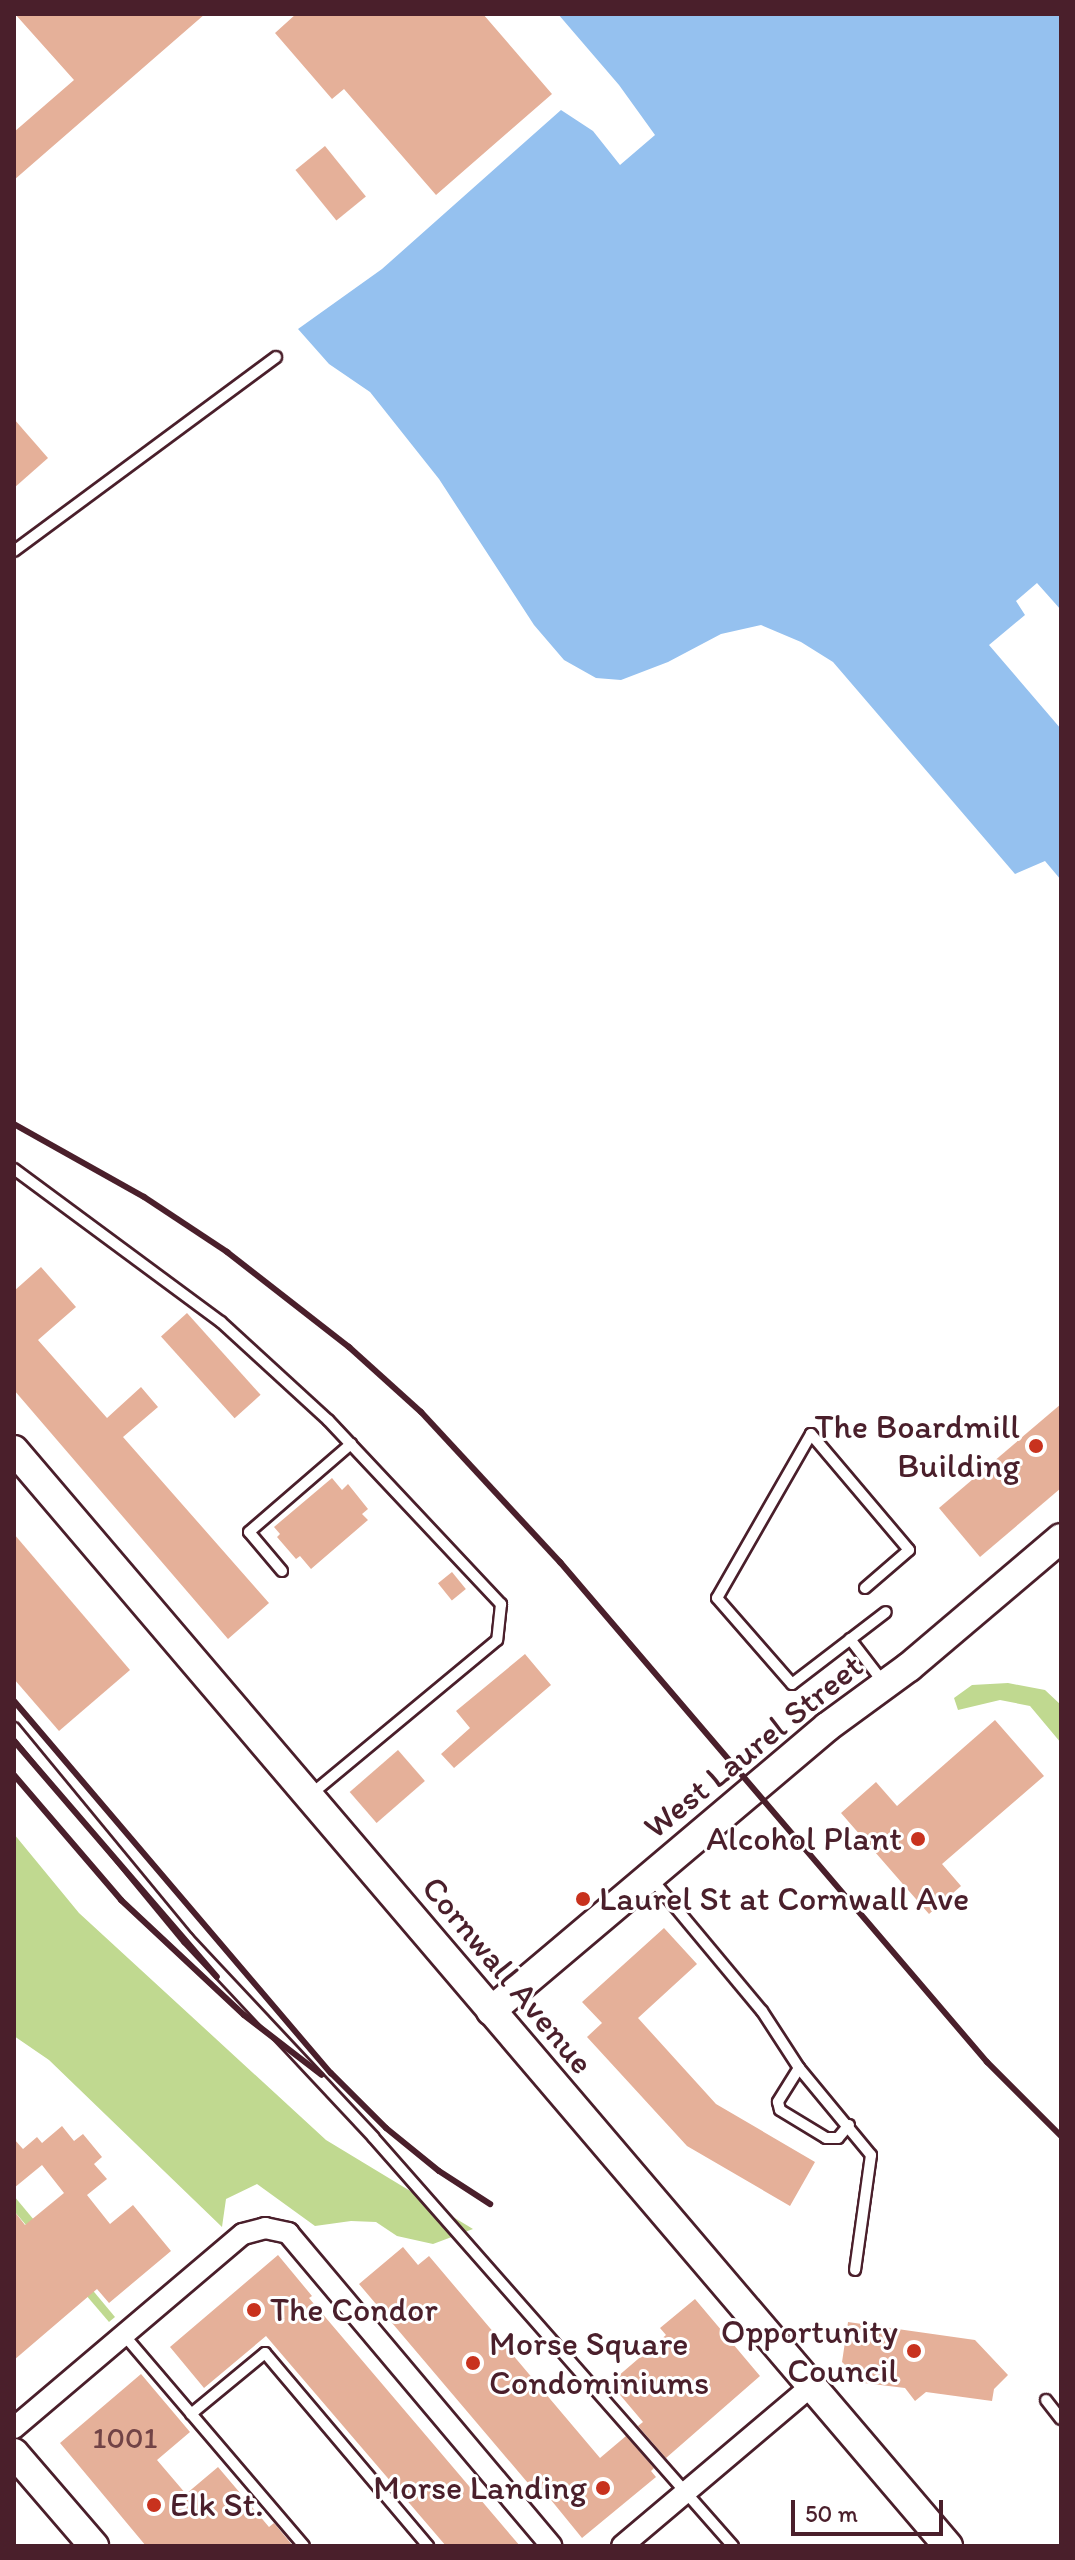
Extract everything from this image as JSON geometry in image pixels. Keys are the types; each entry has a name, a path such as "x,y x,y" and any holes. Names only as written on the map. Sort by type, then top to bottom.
{"street":[{"name":"Cornwall Avenue","path":"14,1450 948,2546"},
{"name":"West Laurel Street","path":"491,2011 1061,1538"},
{"path":"14,2428 243,2234 265,2228 288,2233 552,2546"},
{"path":"622,2546 811,2386"},
{"path":"14,2453 94,2546"}],"lane":[{"path":"14,551 276,357"},
{"path":"14,1169 221,1322 351,1444 501,1604 497,1640 309,1796"},
{"path":"865,1588 909,1550 811,1434 717,1598 792,1684 886,1612"},
{"path":"282,1571 249,1532 351,1444"},
{"path":"850,1639 884,1684"},
{"path":"14,1728 188,1939 373,2137 733,2546"},
{"path":"650,1876 762,2011 799,2068 871,2155 855,2270"},
{"path":"799,2068 778,2102 780,2110 826,2138 838,2138 849,2125"},
{"path":"124,2335 304,2546"},
{"path":"191,2414 265,2353 428,2546"},
{"path":"1046,2400 1061,2419"}],"green space":[{"path":"1008,1683 1045,1690 1061,1705 1061,1743 1030,1706 1000,1700 958,1710 954,1698 972,1685"},
{"path":"14,1834 79,1913 326,2140 473,2229 433,2244 397,2236 376,2222 351,2221 315,2226 257,2184 226,2199 222,2227 49,2060 14,2036"},
{"path":"14,2196 115,2317 109,2322 14,2211"}],"water":[{"path":"558,14 1061,14 1061,610 1037,583 1016,601 1025,615 989,645 1061,729 1061,880 1045,861 1015,874 833,662 801,642 761,625 721,634 668,662 621,680 596,678 564,660 534,625 439,479 370,392 329,364 298,329 382,269 561,110 593,131 620,165 655,135 619,85"}],"building":[{"path":"15,14 205,14 14,180 14,132 74,80"},
{"path":"296,14 483,14 552,94 436,195 344,89 332,99 275,33"},
{"path":"325,146 366,197 336,220 295,170"},
{"path":"14,419 48,458 14,488"},
{"path":"41,1267 76,1307 38,1340 107,1418 141,1387 158,1407 123,1437 269,1603 228,1639 14,1390 14,1291"},
{"path":"187,1313 261,1395 235,1418 161,1336"},
{"name":"The Boardmill Building","path":"1061,1404 1061,1488 980,1557 939,1508"},
{"path":"332,1478 342,1490 348,1484 368,1509 362,1514 368,1520 311,1569 300,1556 296,1559 277,1537 280,1534 274,1527"},
{"path":"14,1534 130,1670 59,1731 14,1679"},
{"path":"452,1572 466,1589 452,1600 438,1583"},
{"path":"525,1654 551,1685 454,1768 441,1754 470,1728 456,1711"},
{"name":"Alcohol Plant","path":"995,1720 1044,1776 942,1864 961,1886 929,1914 841,1813 876,1782 897,1806"},
{"path":"398,1750 425,1781 377,1823 350,1792"},
{"path":"664,1928 697,1964 638,2018 716,2104 815,2162 790,2206 687,2146 587,2037 602,2023 582,2002"},
{"path":"62,2126 74,2141 83,2134 102,2157 94,2164 107,2179 87,2195 110,2224 133,2205 171,2251 109,2303 97,2289 14,2360 14,2211 25,2225 64,2193 42,2165 14,2188 14,2139 23,2149 37,2137 42,2143"},
{"name":"Morse Square Condominiums","path":"403,2247 418,2265 429,2256 600,2458 626,2436 654,2468 651,2471 656,2477 582,2538 538,2484 533,2489 359,2284"},
{"path":"278,2255 312,2296 309,2298 520,2546 446,2546 266,2336 204,2388 170,2347"},
{"path":"695,2299 760,2376 666,2458 638,2426 643,2422 610,2383 666,2335 660,2328"},
{"name":"Opportunity Council","path":"848,2322 975,2340 1008,2375 994,2389 992,2401 926,2392 915,2401 905,2388 864,2383 842,2362"},
{"path":"141,2374 190,2432 157,2460 186,2494 218,2467 269,2527 274,2523 293,2546 146,2546 60,2443"}],"railway":[{"path":"14,1124 144,1197 227,1252 349,1347 421,1412 560,1562 987,2062 1061,2136"},
{"path":"14,1701 331,2073 386,2128 439,2171 490,2204"},
{"path":"14,1741 217,1977"},
{"path":"14,1775 121,1900 244,2015 322,2075"}],"place":[{"name":"The Boardmill Building","path":"1036,1446"},
{"name":"Alcohol Plant","path":"918,1839"},
{"name":"Laurel St at Cornwall Ave","path":"583,1899"},
{"name":"The Condor","path":"254,2310"},
{"name":"Opportunity Council","path":"914,2351"},
{"name":"Morse Square Condominiums","path":"473,2363"},
{"name":"Morse Landing","path":"603,2488"},
{"name":"Elk St.","path":"154,2505"}]}
